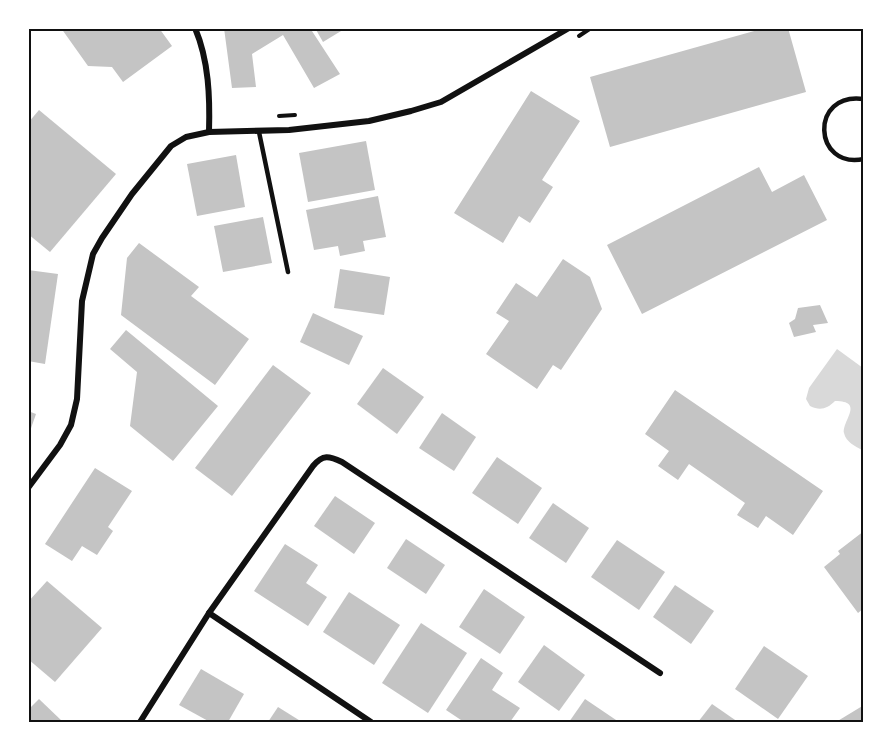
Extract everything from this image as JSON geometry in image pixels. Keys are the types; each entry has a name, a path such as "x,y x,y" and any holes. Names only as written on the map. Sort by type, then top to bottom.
{"street":[{"path":"195,28 204,55 208,84 209,132"},
{"path":"28,488 60,445 71,425 77,399 82,301 93,254 132,194 171,146 186,137 209,132 259,132 369,121 441,102 569,28"},
{"path":"140,723 209,613 313,466 319,459 327,457 342,462 660,673"},
{"path":"209,613 372,723"}],"lane":[{"path":"864,99 843,100 834,105 828,113 823,132 828,146 838,156 847,160 864,159"},
{"path":"259,132 288,272"}],"path":[{"path":"268,117 303,114"}],"shaded area":[{"path":"837,349 863,368 864,449 862,450 849,441 844,433 851,408 849,404 835,401 820,409 810,406 806,399 809,388"}],"building":[{"path":"61,28 159,28 172,46 123,82 112,67 88,66"},
{"path":"224,28 310,28 340,74 314,88 283,35 252,54 256,87 232,88"},
{"path":"315,28 346,28 323,42"},
{"path":"765,28 788,28 806,92 610,147 590,77"},
{"path":"531,91 580,121 542,180 553,187 530,223 519,216 503,243 454,213"},
{"path":"39,110 116,174 50,252 28,234 28,123"},
{"path":"366,141 375,190 308,202 299,153"},
{"path":"236,155 245,207 197,216 187,164"},
{"path":"759,167 772,192 804,175 827,220 642,314 607,245"},
{"path":"378,196 386,237 363,241 365,251 340,256 338,246 314,250 306,210"},
{"path":"263,217 272,263 223,272 214,226"},
{"path":"139,243 199,287 191,296 249,339 215,385 121,315 127,258"},
{"path":"563,259 590,277 602,309 561,370 553,365 537,389 486,354 509,321 496,313 516,283 537,297"},
{"path":"340,269 390,277 384,315 334,308"},
{"path":"28,270 58,274 45,364 28,361"},
{"path":"820,305 828,323 813,325 816,332 794,337 789,323 795,319 798,308"},
{"path":"313,313 363,336 349,365 300,342"},
{"path":"126,330 218,406 173,461 130,426 137,372 110,349"},
{"path":"273,365 311,393 232,496 195,468"},
{"path":"383,368 424,397 397,434 357,404"},
{"path":"675,390 823,491 793,535 766,516 758,528 737,515 745,503 689,464 678,480 658,466 669,451 645,434"},
{"path":"28,411 36,414 29,434 28,434"},
{"path":"442,413 476,437 454,471 419,448"},
{"path":"497,457 542,488 518,524 472,493"},
{"path":"95,468 132,491 108,527 113,531 97,555 82,546 72,561 45,544"},
{"path":"335,496 375,523 354,554 314,526"},
{"path":"553,503 589,528 566,563 529,538"},
{"path":"864,531 864,608 858,613 824,567 840,554 838,551"},
{"path":"406,539 445,565 426,594 387,568"},
{"path":"617,540 665,572 639,610 591,577"},
{"path":"285,544 318,565 306,583 327,597 308,626 254,591"},
{"path":"47,581 102,628 55,682 28,659 28,602"},
{"path":"675,585 714,611 691,644 653,617"},
{"path":"484,589 525,617 500,654 459,627"},
{"path":"349,592 400,625 374,665 323,632"},
{"path":"421,623 467,653 428,713 382,683"},
{"path":"544,645 585,675 559,711 518,682"},
{"path":"764,646 808,676 778,719 735,689"},
{"path":"481,658 503,673 492,690 520,708 510,722 464,722 446,710"},
{"path":"201,669 244,694 228,722 210,722 179,705"},
{"path":"39,699 63,722 28,722 28,710"},
{"path":"585,699 619,722 569,722"},
{"path":"712,704 738,722 698,722"},
{"path":"864,705 864,722 836,722"},
{"path":"278,707 302,722 268,722"}]}
